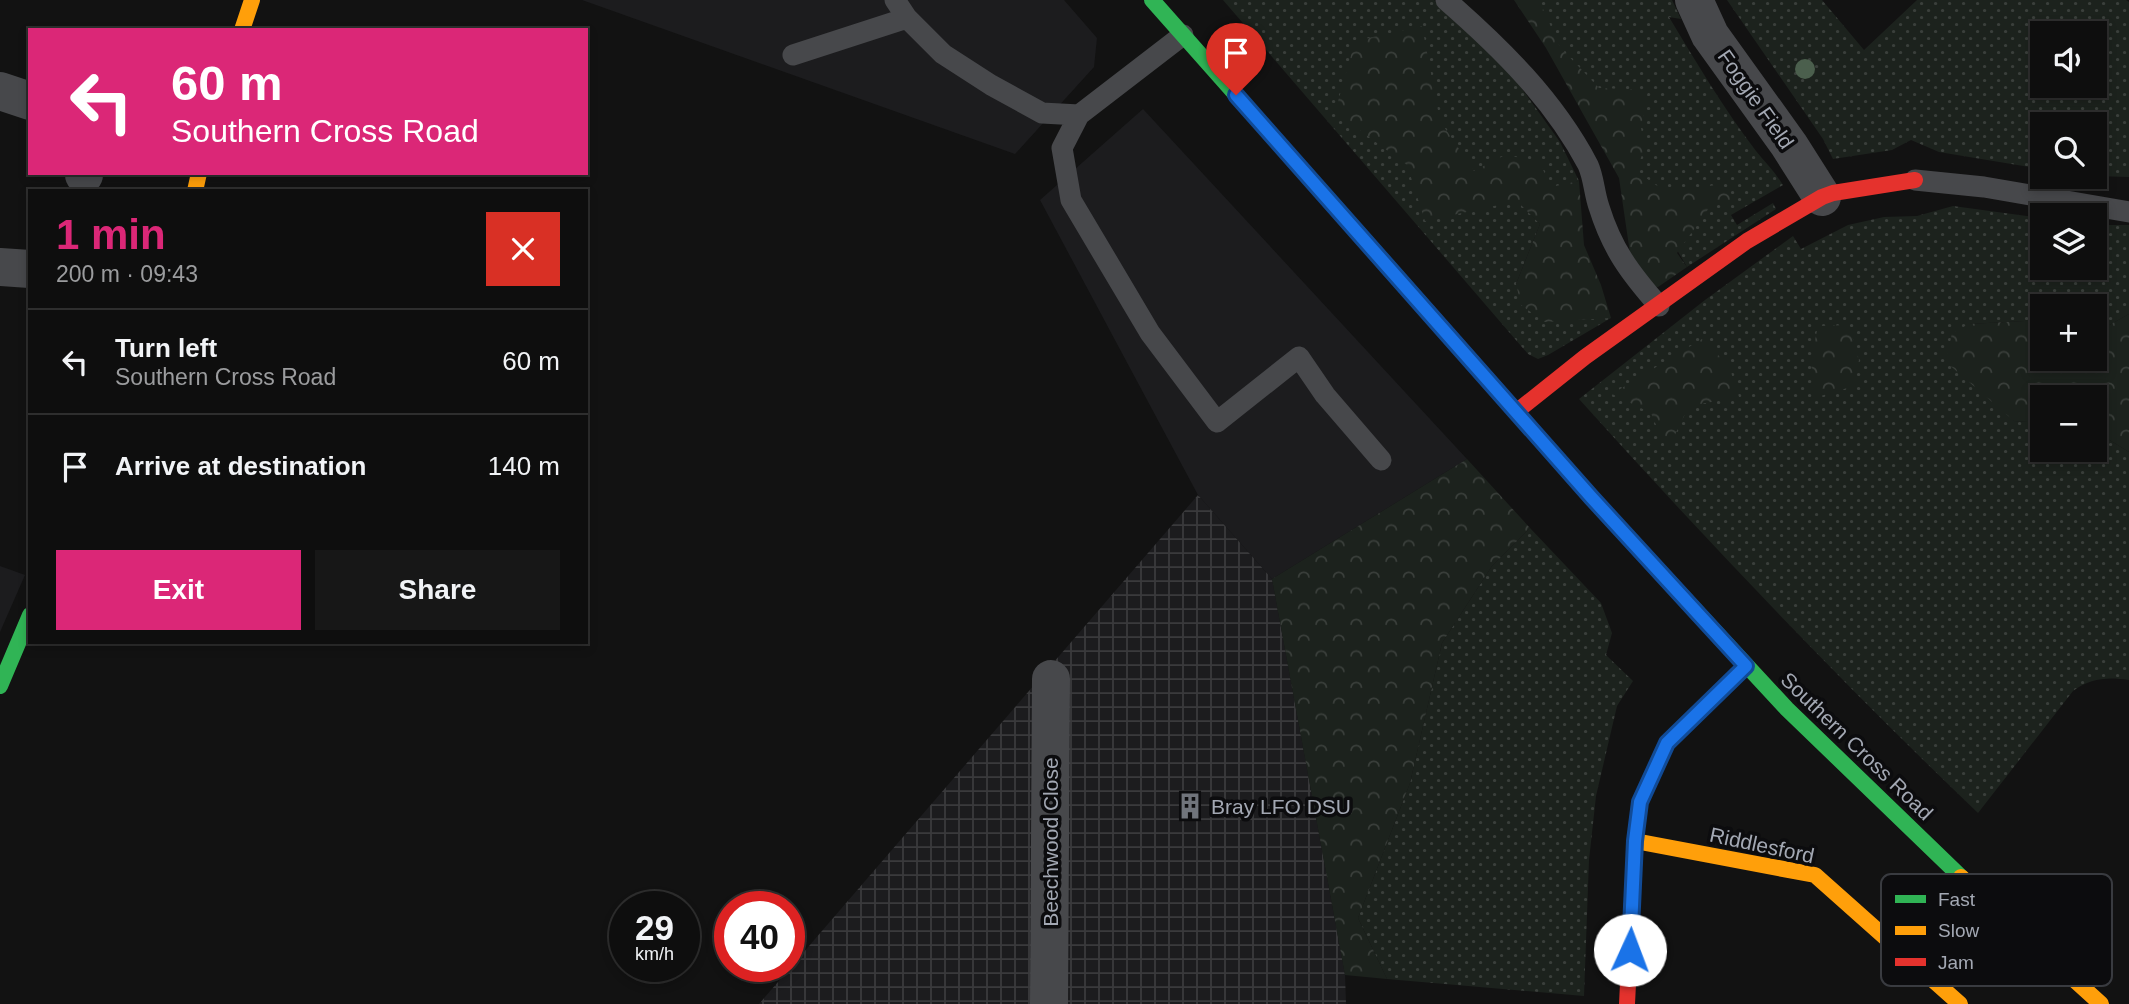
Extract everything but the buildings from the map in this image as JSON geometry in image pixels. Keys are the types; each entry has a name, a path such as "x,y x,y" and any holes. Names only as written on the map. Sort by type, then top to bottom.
{"main road":[{"path":"243,28 252,0"},
{"name":"Southern Cross Road","path":"1152,0 1516,412 1746,666 1826,748 1960,874"},
{"path":"1516,412 1585,357 1746,241 1833,193 1915,180"},
{"path":"0,686 28,620"},
{"path":"1628,1004 1635,841 1640,802 1667,743 1746,666"},
{"name":"Riddlesford","path":"1635,841 1815,874 1881,933"},
{"name":"Riddlesford","path":"1940,986 1960,1004"},
{"name":"Southern Cross Road","path":"2081,986 2101,1004"}],"street":[{"name":"Foggie Field","path":"1694,0 1710,35 1789,145 1822,197"},
{"path":"0,91 28,100"},
{"path":"0,267 28,269"},
{"name":"Beechwood Close","path":"1049,1004 1051,680"}],"lane":[{"path":"895,0 907,18 943,54 1042,113 1079,116"},
{"path":"1446,0 1477,27 1544,96 1590,169 1598,204 1620,259 1659,306"},
{"path":"793,55 907,18"},
{"path":"1183,35 1079,116 1062,148 1071,200 1150,333 1217,422 1298,357 1325,396 1381,460"},
{"path":"1915,180 1984,187 2129,212"}],"shaded area":[{"path":"582,0 1064,0 1097,38 1094,67 1015,154"},
{"path":"1143,109 1467,459 1272,579 1198,495 1040,200"},
{"path":"1198,495 1272,579 1345,975 1346,1004 759,1004 778,982 805,982 805,951"},
{"path":"0,566 25,575 0,632"}],"green space":[{"path":"1223,0 1434,0 1442,6 1510,72 1560,142 1579,181 1518,201 1540,224 1516,284 1611,318 1548,355 1538,359 1528,354"},
{"path":"1514,0 1539,0 1560,47 1599,88 1648,90 1641,128 1645,147 1636,171 1666,192 1716,185 1738,198 1709,208 1677,253 1687,267 1658,287 1650,286 1630,253 1619,178 1546,48"},
{"path":"1531,0 1672,0 1681,19 1669,17 1733,119 1783,185 1731,215 1737,225 1773,203 1776,209 1687,267"},
{"path":"1727,0 1822,0 1864,50 1917,0 2129,2 2129,177 2107,176 2107,112 2030,112 2030,167 1939,152 1911,140 1892,150 1833,159 1823,139"},
{"path":"1422,26 1440,121 1474,171 1505,155 1539,161 1551,187 1579,181 1584,245 1611,318 1545,322 1521,305 1516,284 1540,224 1517,201 1425,221 1407,165 1335,112 1355,41"},
{"path":"1953,206 2030,216 2030,280 2107,280 2107,225 2129,225 2129,314 2107,326 2107,294 2030,294 2030,321 1969,324 2014,421 2030,422 2030,462 2107,462 2107,438 2129,452 2129,680 2100,679 2073,691 1978,813 1774,609 1579,399 1705,300 1793,236 1801,249 1848,225 1884,217 1917,216"},
{"path":"2129,314 2129,452 2107,438 2107,385 2030,385 2030,422 2014,421 1946,362 1952,333 1969,324 2030,321 2030,371 2107,371 2107,326"},
{"path":"1849,325 1859,360 1854,386 1814,398 1811,359 1818,326"},
{"path":"1702,339 1729,366 1739,397 1689,406 1667,451 1651,413 1612,394"},
{"path":"1467,459 1530,528 1492,566 1442,643 1410,783 1358,918 1387,979 1345,975 1272,579"},
{"path":"1530,528 1601,603 1612,633 1606,655 1633,681 1617,706 1596,796 1589,860 1584,996 1387,979 1358,918 1410,783 1442,643 1492,566"}],"traffic: fast":[{"path":"1152,0 1423,306"},
{"path":"1600,507 1787,709 1958,874"},
{"path":"0,686 28,620"}],"traffic: slow":[{"path":"243,28 252,0"},
{"path":"195,189 199,175"},
{"path":"1635,841 1815,875 1881,934"},
{"path":"1940,986 1960,1004"},
{"path":"2081,986 2101,1004"}],"traffic: jam":[{"path":"1516,412 1585,357 1747,241 1822,197 1915,180"},
{"path":"1423,306 1600,507"},
{"path":"1627,1004 1635,841 1640,802 1667,743 1746,666"}],"place":[{"name":"Bray LFO DSU","path":"1190,806"}],"route":[{"path":"1236,95 1592,498 1746,666 1667,743 1640,802 1635,841 1630,950"}]}
